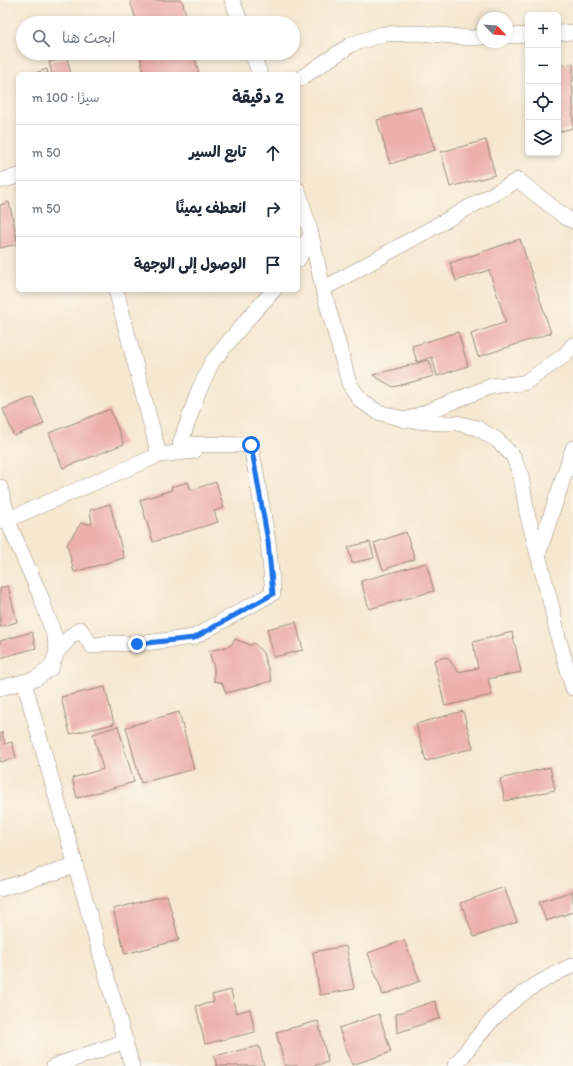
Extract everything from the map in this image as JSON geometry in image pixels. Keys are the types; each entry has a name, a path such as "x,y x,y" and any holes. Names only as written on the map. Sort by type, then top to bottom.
{"street":[{"path":"232,0 238,16"},
{"path":"561,33 573,32"},
{"path":"300,79 352,44 383,34 420,33 477,37"},
{"path":"513,36 525,35"},
{"path":"255,60 259,72"},
{"path":"0,180 16,176"},
{"path":"323,289 518,180 565,217 573,221"},
{"path":"300,197 311,234 323,289 349,383 361,401 378,412 406,420 457,423 477,428 497,440 513,456 521,476 527,513 558,637 573,688"},
{"path":"300,256 311,234"},
{"path":"117,292 159,455"},
{"path":"251,445 180,444 199,390 212,362 272,292"},
{"path":"406,420 492,386 524,383 565,355 573,345"},
{"path":"4,520 159,455 251,445"},
{"path":"0,688 35,679 51,668 57,652 71,636 80,629 92,646 107,643 137,644 194,638 273,594 268,541 251,445"},
{"path":"538,555 573,448"},
{"path":"0,487 4,520 11,529 41,597 55,638 57,652"},
{"path":"24,682 132,1066"},
{"path":"0,889 75,866"},
{"path":"454,1066 497,1015 537,983 573,965"},
{"path":"54,1066 126,1041"}],"building":[{"path":"130,0 182,0 186,15 183,16 135,16"},
{"path":"68,60 70,72 52,72 49,62"},
{"path":"141,60 196,60 199,72 144,72"},
{"path":"573,63 573,81 571,82 573,90 573,128 561,131 561,84 561,66"},
{"path":"47,69 48,72 38,72"},
{"path":"421,107 435,150 390,164 377,120"},
{"path":"486,140 495,175 450,187 441,152"},
{"path":"9,202 16,235 16,244 0,248 0,205"},
{"path":"520,239 551,333 478,357 471,334 506,322 489,270 456,281 450,263"},
{"path":"458,332 468,366 437,376 432,357 417,362 412,346"},
{"path":"429,360 434,376 393,387 373,375"},
{"path":"33,397 44,424 14,436 3,409"},
{"path":"110,409 124,444 63,468 49,433"},
{"path":"188,482 191,490 216,482 224,508 214,511 218,522 153,542 140,500 172,490 171,487"},
{"path":"110,504 124,558 74,572 67,544 81,523 92,524 90,510"},
{"path":"406,532 415,559 383,570 374,543"},
{"path":"370,542 374,558 352,563 348,547"},
{"path":"426,563 434,591 369,609 361,581"},
{"path":"8,586 17,622 0,627 0,588"},
{"path":"296,622 303,650 274,657 267,629"},
{"path":"32,632 36,648 0,658 0,641"},
{"path":"512,632 521,672 488,679 492,695 445,706 434,660 447,657 458,672 478,668 473,642"},
{"path":"235,639 250,645 254,643 263,653 272,681 226,693 222,683 214,681 214,668 209,651 230,646"},
{"path":"105,687 114,724 70,734 61,697"},
{"path":"463,711 473,748 426,761 416,724"},
{"path":"179,712 194,769 141,783 126,727"},
{"path":"118,726 134,782 77,798 72,778 103,769 93,734"},
{"path":"2,732 5,744 12,742 16,758 0,762 0,733"},
{"path":"550,767 555,790 505,801 500,779"},
{"path":"504,887 517,922 474,937 461,903"},
{"path":"573,891 573,912 546,921 539,902"},
{"path":"167,895 179,940 125,954 113,909"},
{"path":"404,940 420,981 383,995 368,953"},
{"path":"346,946 354,989 320,995 313,952"},
{"path":"231,990 236,1013 250,1009 255,1032 205,1044 196,1006 214,1002 212,995"},
{"path":"435,1001 440,1018 397,1033 396,1014"},
{"path":"379,1014 391,1052 352,1065 339,1028"},
{"path":"318,1021 328,1062 313,1066 285,1066 276,1032"},
{"path":"259,1046 264,1066 217,1066 214,1056"}],"route":[{"path":"137,644 194,638 273,594 268,541 251,445"}]}
